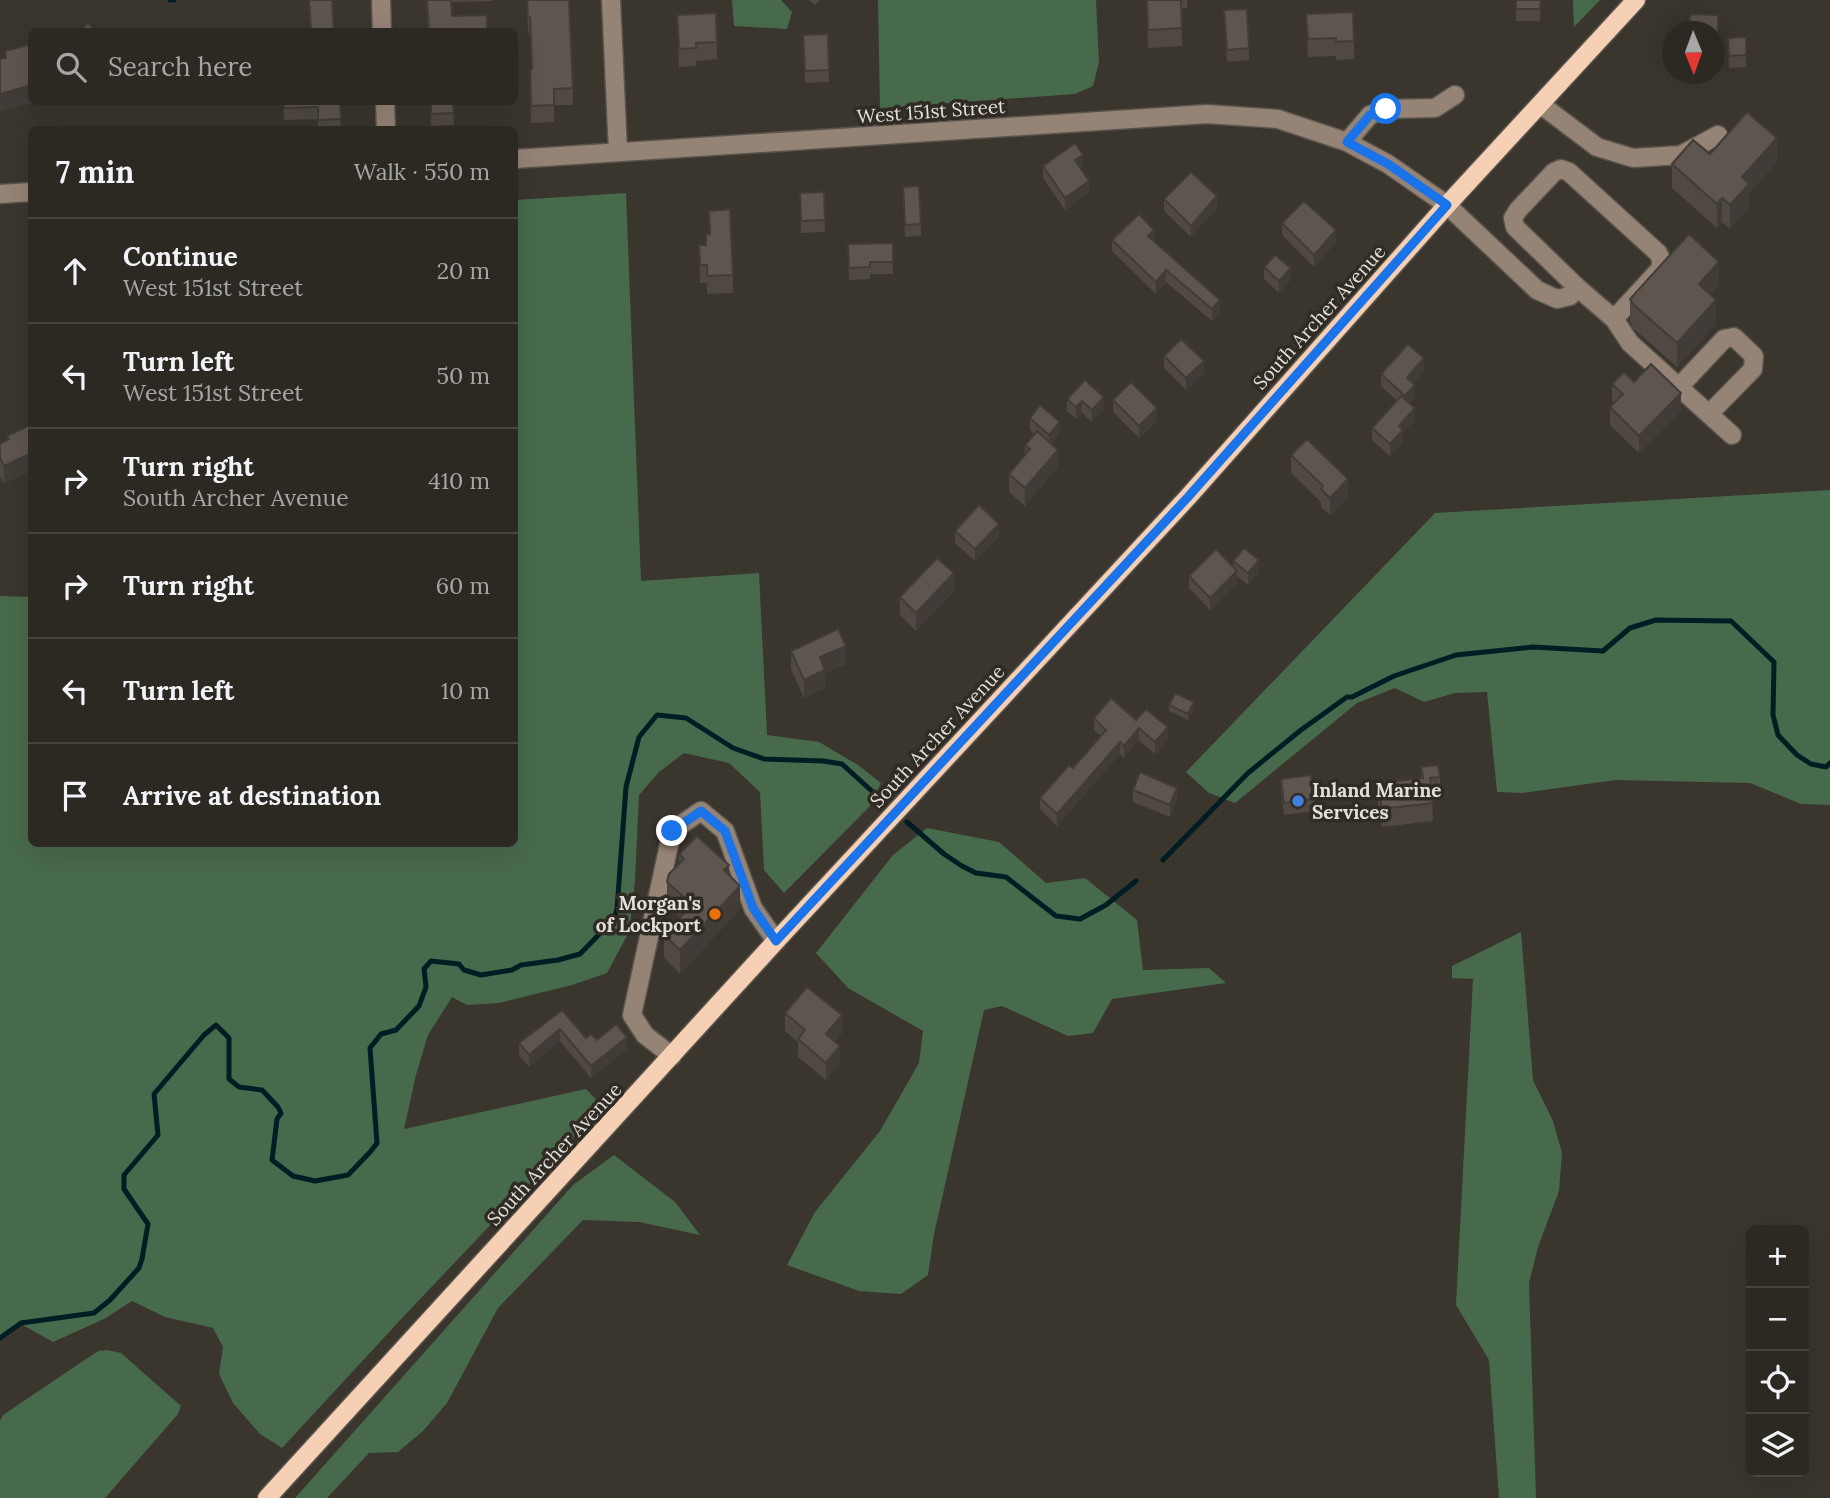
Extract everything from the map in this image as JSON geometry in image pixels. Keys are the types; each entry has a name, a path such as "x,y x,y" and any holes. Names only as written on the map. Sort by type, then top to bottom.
{"main road":[{"name":"South Archer Avenue","path":"267,1498 776,941 1188,497 1447,205 1636,0"}],"street":[{"path":"380,0 382,28"},
{"path":"611,0 618,152"},
{"path":"1347,142 1370,115 1386,109 1435,108 1455,95"},
{"path":"1541,104 1597,147 1633,158 1681,155 1718,135"},
{"path":"384,105 386,126"},
{"name":"West 151st Street","path":"518,159 1207,114 1278,119 1347,142 1388,164 1447,205 1537,290 1557,299 1570,296 1578,288"},
{"path":"1614,319 1661,268 1661,258 1569,172 1561,169 1554,172 1513,218 1515,227 1614,319 1630,344 1732,435"},
{"path":"0,194 28,192"},
{"path":"1679,387 1724,340 1734,337 1754,356 1753,369 1709,414"},
{"path":"672,1056 645,1035 632,1015 672,831 701,811 725,831 753,908 776,941"}],"green space":[{"path":"732,0 781,0 792,12 787,29 734,26"},
{"path":"878,0 1096,0 1099,62 1093,86 1075,94 880,108"},
{"path":"1573,0 1600,0 1574,27"},
{"path":"626,193 641,581 759,573 767,735 819,742 858,765 881,783 869,807 784,893 764,870 760,792 729,763 684,753 659,772 639,795 635,880 629,932 607,973 572,985 499,1003 467,1005 452,997 428,1035 404,1129 586,1089 601,1105 282,1448 260,1434 233,1403 219,1374 223,1347 213,1328 165,1317 132,1301 104,1319 53,1342 21,1324 0,1338 0,596 28,597 28,847 518,847 518,200"},
{"path":"1830,490 1830,805 1801,804 1750,783 1616,780 1522,793 1497,792 1487,692 1455,693 1424,702 1395,688 1357,703 1235,803 1209,793 1186,772 1435,513"},
{"path":"927,828 999,842 1046,883 1085,878 1137,920 1143,970 1209,968 1226,983 1112,999 1093,1033 1068,1036 1002,1006 984,1010 934,1234 928,1275 901,1294 859,1291 787,1265 815,1212 880,1131 919,1063 923,1031 848,988 816,953 893,855"},
{"path":"1521,932 1533,1080 1553,1121 1562,1153 1559,1191 1538,1247 1529,1283 1536,1498 1499,1498 1489,1360 1456,1305 1473,979 1452,978 1452,966"},
{"path":"614,1155 675,1202 700,1235 639,1222 583,1220 498,1308 447,1403 423,1431 398,1452 369,1453 327,1498 295,1498 573,1185"},
{"path":"98,1351 121,1353 181,1406 178,1414 105,1498 0,1498 0,1421 3,1415"}],"building":[{"path":"309,0 332,0 334,28 311,28"},
{"path":"427,0 451,0 452,16 487,15 487,28 429,28"},
{"path":"527,0 569,0 573,88 554,89 554,105 531,106 532,69"},
{"path":"1147,0 1181,0 1182,28 1148,30"},
{"path":"1516,0 1541,0 1540,9 1516,9"},
{"path":"1247,9 1249,48 1227,50 1224,10"},
{"path":"1353,12 1354,41 1336,42 1336,38 1308,39 1306,14"},
{"path":"716,13 717,42 696,43 696,48 679,49 677,15"},
{"path":"1690,14 1718,15 1718,21 1690,21"},
{"path":"828,34 829,70 805,71 803,35"},
{"path":"1746,37 1746,55 1729,56 1728,38"},
{"path":"28,45 28,86 0,94 0,59 6,58 5,51"},
{"path":"284,105 340,105 341,119 318,120 318,107 284,108"},
{"path":"431,105 453,105 454,113 431,114"},
{"path":"1747,112 1777,138 1742,177 1749,184 1730,205 1722,198 1717,204 1672,164 1693,140 1710,154"},
{"path":"1075,143 1083,155 1075,160 1089,181 1065,198 1043,166"},
{"path":"1191,172 1217,196 1191,226 1164,199"},
{"path":"919,186 921,224 905,225 903,187"},
{"path":"824,192 825,220 801,221 800,193"},
{"path":"1304,201 1336,230 1314,255 1282,223"},
{"path":"730,209 733,275 707,276 707,265 700,265 699,245 706,245 706,234 710,234 709,211"},
{"path":"1139,214 1154,230 1148,236 1220,300 1212,309 1166,270 1156,282 1112,240"},
{"path":"1689,234 1719,262 1699,284 1716,300 1677,343 1630,299"},
{"path":"893,243 893,262 870,262 870,267 849,268 848,244"},
{"path":"1275,255 1291,268 1279,281 1264,267"},
{"path":"1181,339 1204,361 1186,378 1164,356"},
{"path":"1408,344 1424,358 1407,378 1415,385 1405,396 1381,374"},
{"path":"1651,364 1681,393 1639,436 1610,407 1623,394 1612,384 1624,372 1634,382"},
{"path":"1085,380 1104,397 1092,410 1082,401 1076,407 1067,399"},
{"path":"1131,382 1157,408 1139,426 1113,400"},
{"path":"1401,396 1415,408 1399,426 1403,430 1390,444 1372,428"},
{"path":"1040,405 1060,422 1049,435 1030,418"},
{"path":"28,426 28,455 4,466 0,458 0,444 9,439 7,436"},
{"path":"1037,431 1058,450 1025,488 1009,474 1030,449 1025,445"},
{"path":"1307,439 1348,479 1330,498 1321,489 1323,486 1291,455"},
{"path":"979,505 999,524 975,549 955,531"},
{"path":"1244,548 1259,560 1248,573 1233,561"},
{"path":"1216,549 1237,571 1210,598 1189,576"},
{"path":"937,558 954,573 916,613 900,597"},
{"path":"838,629 846,646 820,657 825,670 804,680 791,651"},
{"path":"1175,693 1194,702 1188,714 1169,705"},
{"path":"1111,698 1136,720 1146,709 1168,727 1155,742 1139,728 1124,746 1120,742 1057,814 1040,798 1069,765 1073,768 1106,730 1094,718"},
{"path":"1438,765 1440,777 1430,778 1433,803 1382,809 1378,783 1423,778 1421,767"},
{"path":"1140,772 1177,788 1170,805 1133,790"},
{"path":"1311,775 1314,799 1284,803 1281,779"},
{"path":"697,836 729,865 724,870 740,886 680,950 664,935 687,910 681,904 686,899 667,882 669,874 684,859 679,854"},
{"path":"807,987 842,1015 826,1034 840,1046 826,1063 798,1039 805,1030 785,1013"},
{"path":"562,1010 586,1038 591,1034 597,1040 616,1024 627,1037 591,1066 560,1029 529,1055 519,1043"}],"waterway":[{"path":"1163,860 1248,773 1347,697 1394,676 1456,655 1533,647 1603,651 1630,628 1656,620 1731,621 1774,662 1773,715 1778,735 1797,755 1811,764 1826,767 1830,763"},
{"path":"0,1338 21,1323 94,1313 110,1300 139,1268 148,1224 124,1189 124,1175 158,1135 154,1094 204,1035 216,1025 229,1038 229,1079 239,1087 262,1090 281,1113 277,1119 272,1160 293,1176 315,1181 348,1175 377,1143 370,1048 381,1034 396,1030 419,1006 426,987 424,969 431,961 459,964 464,970 481,975 512,970 521,965 558,960 580,954 614,919 626,787 639,737 657,715 686,718 733,748 764,759 842,764 885,803"},
{"path":"907,822 962,866 976,873 1006,877 1056,916 1080,919 1106,905 1136,881"}],"place":[{"name":"Inland Marine Services","path":"1298,801"},
{"name":"Morgan's of Lockport","path":"715,914"}],"route":[{"path":"672,831 701,811 725,831 753,908 776,941 1188,497 1447,205 1388,164 1347,142 1370,115 1386,109"}]}
